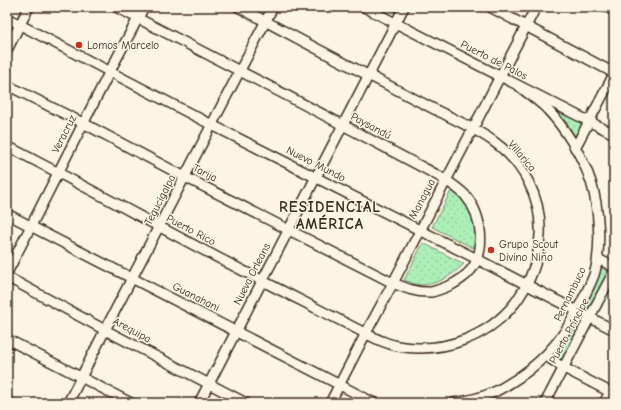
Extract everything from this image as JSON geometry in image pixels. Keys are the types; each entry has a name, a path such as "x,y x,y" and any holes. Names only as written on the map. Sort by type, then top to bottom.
{"street":[{"path":"7,50 29,7"},
{"name":"Paysandú","path":"116,7 446,180 465,196 477,216 480,228 477,259 466,275 450,285 432,292 409,290 393,283"},
{"name":"Veracruz","path":"7,273 144,7"},
{"name":"Villarica","path":"238,7 473,128 492,140 510,156 524,174 535,196 540,228 539,250 536,261 527,285 513,306 500,319 473,337 458,343 439,347 422,348 392,345 366,333"},
{"name":"Tegucigalpa","path":"68,403 80,377 273,7"},
{"name":"Puerto de Palos","path":"364,7 614,134"},
{"name":"Nueva Orleans","path":"199,403 404,7"},
{"path":"490,7 614,74 575,148"},
{"name":"Managua","path":"330,403 536,7"},
{"path":"607,7 614,11"},
{"name":"Nuevo Mundo","path":"7,18 212,125 614,330"},
{"name":"Tarija","path":"7,85 393,283"},
{"name":"Pernambuco","path":"454,403 493,393 528,371 546,356 557,344 578,311 594,274 598,259 598,224 596,203 591,182 584,164 555,118 546,108 519,86"},
{"name":"Puerto Rico","path":"7,146 262,281 366,333"},
{"name":"Guanahani","path":"7,214 340,384 370,401"},
{"path":"598,259 614,267"},
{"name":"Puerto Príncipe","path":"545,403 614,271"},
{"name":"Arequipa","path":"7,277 246,403"},
{"path":"7,339 131,403"},
{"path":"546,356 564,368 612,393 604,403"},
{"path":"370,401 382,403"}],"green space":[{"path":"548,104 584,122 575,138 568,124"},
{"path":"451,191 460,196 468,205 474,223 473,248 432,227"},
{"path":"423,243 464,264 449,276 432,284 419,285 404,280"},
{"path":"600,268 611,272 590,307 586,309 585,304"},
{"path":"577,324 583,328 564,364 552,357 552,355"}],"place":[{"name":"Lomos Marcelo","path":"79,45"},
{"name":"Grupo Scout Divino Niño","path":"491,250"}],"district":[{"name":"RESIDENCIAL AMÉRICA","path":"330,216"}]}
